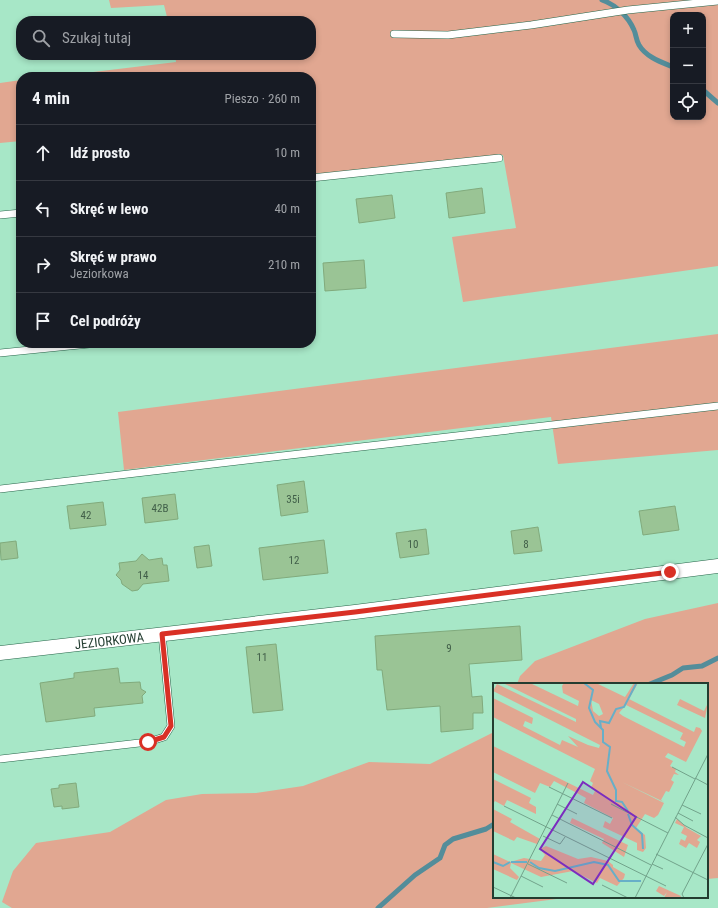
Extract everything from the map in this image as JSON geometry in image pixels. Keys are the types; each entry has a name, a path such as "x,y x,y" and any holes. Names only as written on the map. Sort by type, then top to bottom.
{"street":[{"name":"JEZIORKOWA","path":"0,653 355,612 718,566"}],"lane":[{"path":"394,34 448,35 531,25 628,10 718,1"},
{"path":"316,177 499,158"},
{"path":"0,215 16,213"},
{"path":"0,353 50,348"},
{"path":"0,489 718,406"},
{"path":"0,759 148,742 164,737 171,726 162,634"}],"shaded area":[{"path":"109,0 718,0 718,266 463,302 452,237 516,228 503,155 316,174 316,72 93,72 176,62 176,60 316,60 316,16 167,16 164,5 111,8"},
{"path":"16,81 16,141 0,143 0,83"},
{"path":"718,334 718,450 558,464 551,417 124,470 118,412"},
{"path":"718,603 718,878 708,879 708,683 517,683 520,676 535,661 645,619"},
{"path":"493,732 493,898 564,898 487,908 12,908 2,902 13,871 36,843 110,832 166,800 202,794 256,793 303,786 369,762 430,764"}],"building":[{"path":"482,188 485,213 449,218 446,193"},
{"path":"392,195 395,218 359,223 356,199"},
{"path":"364,260 366,288 325,291 323,263"},
{"path":"304,481 308,512 281,516 277,485"},
{"path":"175,494 178,519 145,523 142,498"},
{"path":"103,502 106,525 70,529 67,506"},
{"path":"675,506 679,530 643,535 639,511"},
{"path":"538,527 542,551 514,554 511,531"},
{"path":"426,529 429,554 400,558 396,533"},
{"path":"324,540 328,573 263,580 259,548"},
{"path":"16,541 18,558 1,560 0,543"},
{"path":"209,545 212,566 197,568 194,547"},
{"path":"142,554 149,560 162,558 163,565 167,565 169,581 143,584 138,590 132,591 122,584 121,580 116,575 120,570 119,563 136,561"},
{"path":"520,626 522,660 469,664 472,697 482,696 483,713 473,713 473,729 441,732 440,706 387,710 382,670 377,670 375,636"},
{"path":"276,644 283,710 253,713 246,647"},
{"path":"118,668 120,683 140,682 141,689 146,692 142,696 143,703 94,708 95,716 46,722 40,683 74,678 74,673"},
{"path":"76,783 79,807 62,809 62,806 54,807 51,789 59,788 59,785"}],"waterway":[{"path":"602,0 612,5 625,16 634,30 639,45 646,53 654,59 670,66"},
{"path":"706,93 718,103"},
{"path":"652,683 672,675 683,668 702,666 718,658"},
{"path":"378,908 415,875 440,858 445,845 453,839 486,829 493,825"}],"route":[{"path":"148,742 164,737 171,726 162,634 355,612 670,572"}]}
